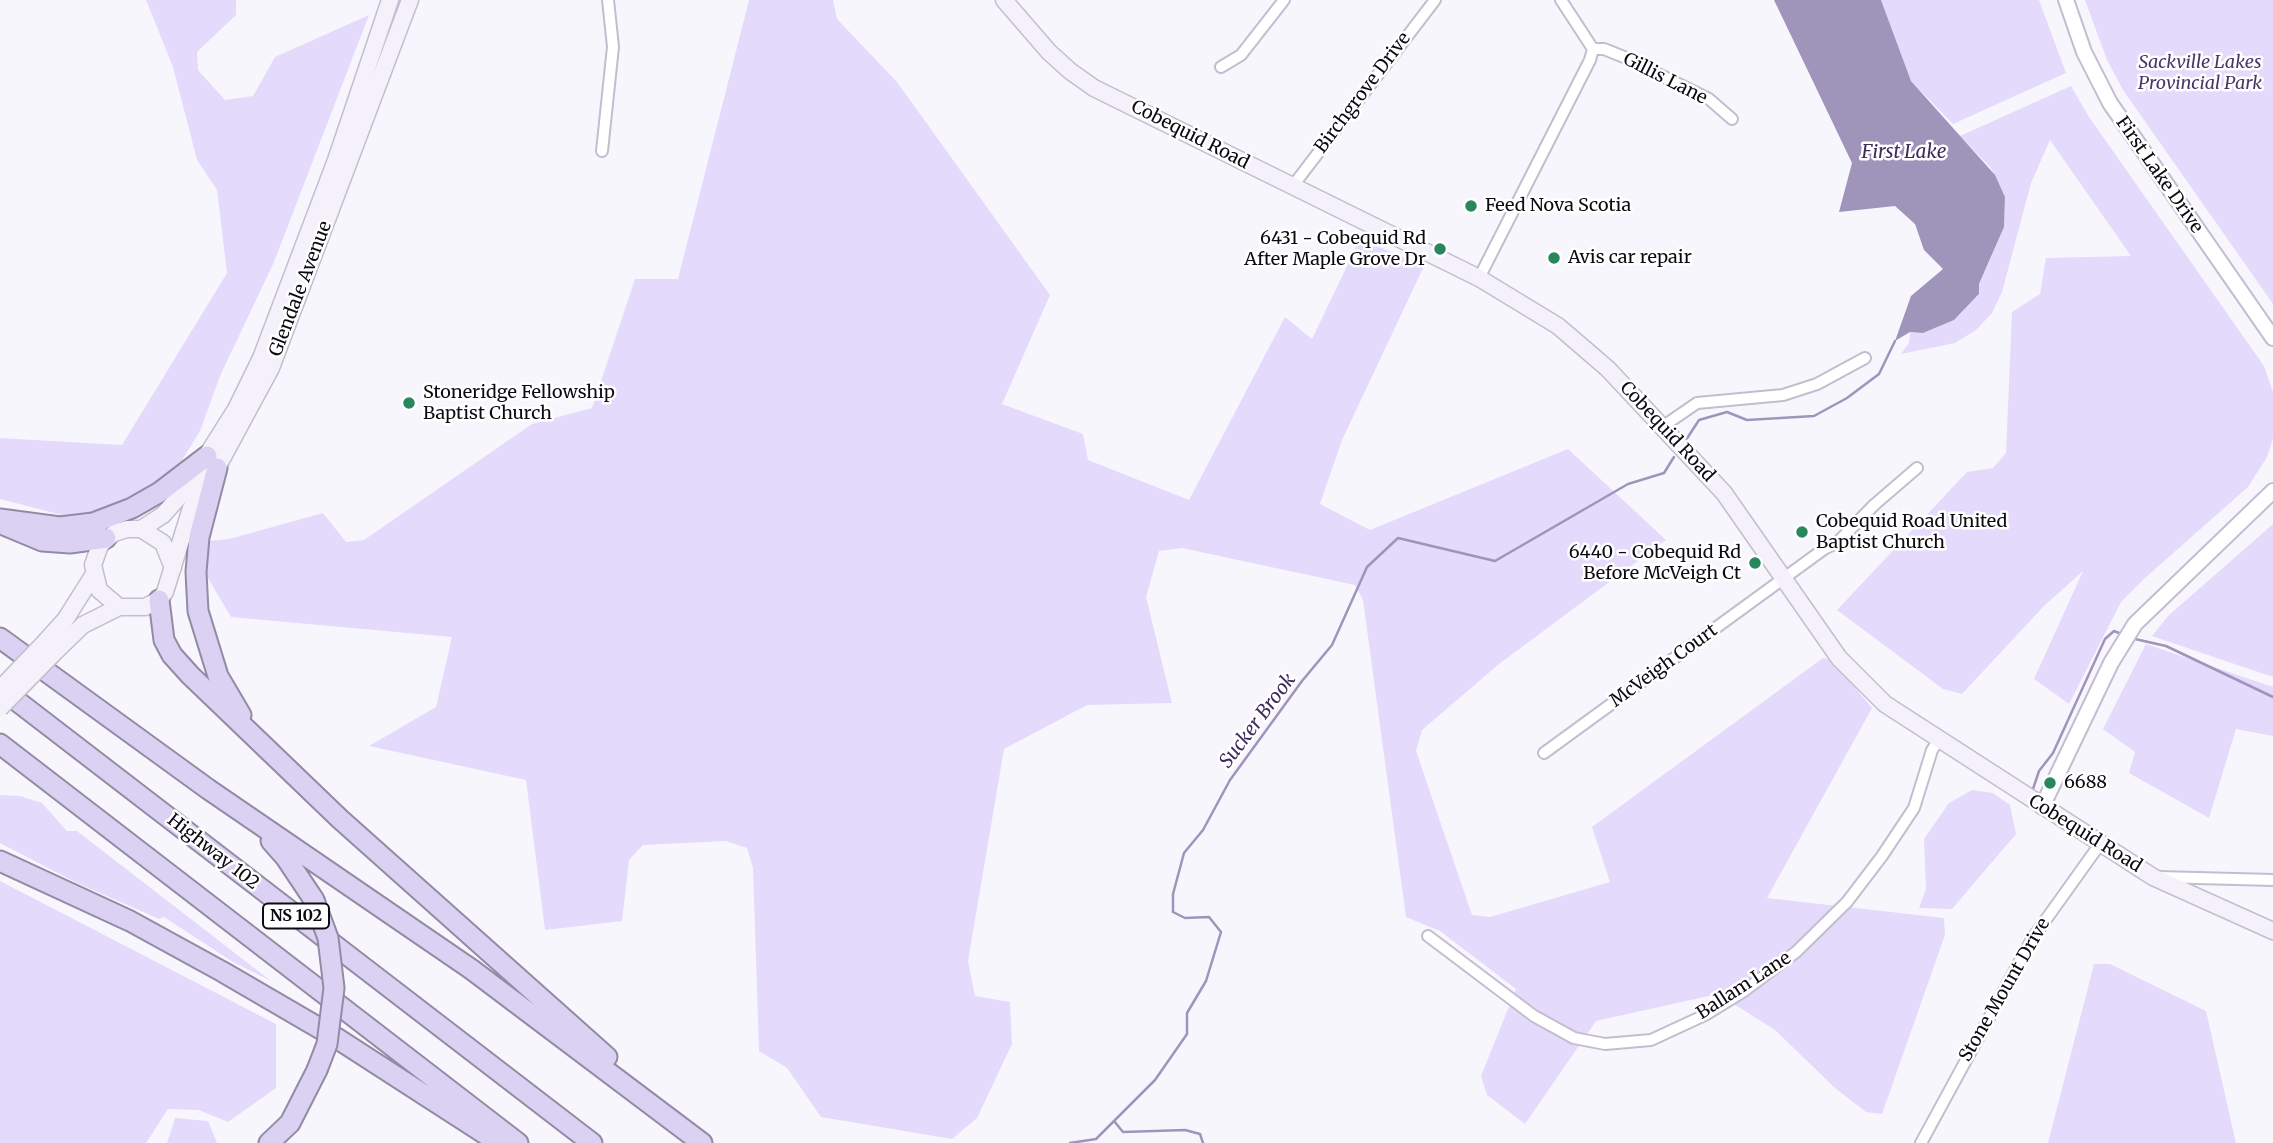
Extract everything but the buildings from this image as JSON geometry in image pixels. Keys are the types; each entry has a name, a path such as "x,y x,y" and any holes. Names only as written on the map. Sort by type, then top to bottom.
{"highway":[{"path":"0,521 60,527 93,523 132,508 212,462"},
{"path":"212,462 195,572 198,611 218,676 249,732"},
{"path":"0,521 16,533 42,541 70,543 106,538"},
{"path":"159,600 164,640 172,655 249,732 340,819 703,1143"},
{"path":"0,638 208,789 471,969 703,1143"},
{"name":"Highway 102","path":"0,689 592,1143"},
{"name":"NS 102","path":"0,744 518,1143"},
{"path":"208,789 270,840 286,858 314,900 328,938 334,988 327,1044 317,1070 290,1122 268,1143"},
{"path":"0,861 130,921 223,972 338,1039 499,1143"}],"main road":[{"name":"Glendale Avenue","path":"159,600 171,581 191,508 261,358 336,160 390,0"},
{"name":"Glendale Avenue","path":"106,538 127,529 141,530 170,507 212,462 271,368 410,0"},
{"name":"Cobequid Road","path":"1004,0 1049,52 1094,88 1479,278 1558,326 1608,369 1724,493 1783,579 1860,681 1885,704 2153,877 2273,931"},
{"path":"141,530 163,543 173,568"},
{"path":"106,538 96,552 94,574 99,590 119,607"},
{"path":"0,708 50,647 94,574"},
{"path":"0,689 50,647 83,625 119,607 145,607 159,600"}],"street":[{"path":"602,151 613,40 608,0"},
{"path":"1221,67 1241,55 1283,0"},
{"name":"Birchgrove Drive","path":"1292,187 1435,0"},
{"path":"1479,278 1591,54 1561,0"},
{"name":"First Lake Drive","path":"2066,0 2084,52 2110,103 2273,338"},
{"name":"Gillis Lane","path":"1591,54 1604,49 1624,57 1709,99 1732,119"},
{"path":"1662,427 1698,403 1783,395 1817,384 1866,358"},
{"name":"McVeigh Court","path":"1544,753 1838,542 1874,505 1917,468"},
{"path":"2042,807 2111,663 2135,624 2273,491"},
{"name":"Ballam Lane","path":"1429,936 1534,1016 1574,1038 1605,1044 1651,1040 1705,1015 1744,991 1796,953 1847,902 1914,808 1932,750 1939,740"},
{"name":"Stone Mount Drive","path":"1921,1143 2032,939 2100,844"},
{"path":"2153,877 2273,880"}],"green space":[{"path":"146,0 236,0 236,15 197,52 198,70 225,100 253,96 275,57 369,15 274,262 220,376 200,431 176,470 93,523 0,499 0,438 122,445 227,273 217,190 197,160 173,67"},
{"path":"749,0 833,0 837,19 897,82 1050,295 1002,404 1083,434 1088,460 1189,500 1285,317 1312,339 1360,239 1424,266 1342,440 1320,504 1370,530 1568,449 1666,540 1499,664 1422,730 1416,751 1472,915 1490,917 1610,882 1592,827 1823,658 1831,659 1872,708 1767,898 1944,918 1945,935 1882,1114 1866,1112 1835,1088 1775,1030 1718,994 1596,1021 1525,1124 1487,1095 1481,1076 1516,989 1440,931 1406,917 1363,600 1355,585 1182,548 1159,551 1146,597 1172,703 1087,705 1004,749 968,961 975,996 1010,1002 1012,1044 977,1118 952,1139 821,1117 787,1068 759,1051 753,868 747,848 726,841 643,845 629,860 622,921 545,930 526,780 369,746 436,707 452,637 231,617 187,543 229,539 323,513 346,542 364,540 532,424 592,408 635,279 678,279"},
{"path":"1881,0 2039,0 2066,73 1953,124 1911,81"},
{"name":"Sackville Lakes Provincial Park","path":"2085,0 2273,0 2273,304 2123,90 2107,60"},
{"path":"2071,86 2089,117 2264,366 2273,392 2273,438 2267,457 2248,487 2121,602 2069,704 2034,679 2083,571 2044,606 1962,694 1943,689 1837,610 1967,472 1993,468 2006,453 2012,312 2040,294 2046,258 2131,256 2050,140 2031,183 2002,292 1992,313 1976,330 1955,343 1901,354 1909,343 1910,332 1923,333 1954,320 1979,295 1979,285 2004,227 2005,197 1991,168 1960,136"},
{"path":"2273,524 2273,677 2152,636 2168,616"},
{"path":"2146,644 2273,687 2273,736 2236,729 2209,818 2129,773 2135,752 2103,729"},
{"path":"1972,790 1993,793 2010,805 2016,834 1952,909 1919,908 1926,889 1924,839 1949,803"},
{"path":"0,795 20,796 42,803 67,831 77,831 271,981 233,962 164,917 159,919 77,883 0,843"},
{"path":"0,881 276,1024 276,1088 228,1122 199,1110 168,1109 146,1143 0,1143"},
{"path":"2094,964 2110,964 2206,1011 2236,1143 2048,1143"},
{"path":"175,1118 208,1121 217,1143 167,1143"}],"water":[{"name":"First Lake","path":"1774,0 1881,0 1911,81 1995,175 2005,197 2004,227 1979,284 1979,294 1954,320 1923,333 1910,332 1895,341 1911,296 1943,269 1924,250 1915,224 1895,206 1839,212 1852,163"}],"waterway":[{"name":"Sucker Brook","path":"1686,440 1699,420 1727,412 1747,420 1814,416 1847,398 1879,374 1895,341"},
{"name":"Sucker Brook","path":"1070,1143 1096,1139 1155,1080 1187,1034 1187,1013 1206,981 1221,932 1209,917 1185,918 1173,912 1173,894 1184,853 1203,830 1230,780 1302,681 1332,645 1367,567 1398,538 1495,561 1628,484 1664,473 1674,457"},
{"path":"2033,789 2039,771 2053,753 2105,639 2114,631 2119,633"},
{"path":"2135,639 2166,646 2273,697"},
{"path":"1114,1121 1123,1132 1185,1130 1200,1134 1203,1143"}],"place":[{"name":"Feed Nova Scotia","path":"1471,206"},
{"name":"6431 - Cobequid Rd After Maple Grove Dr","path":"1440,249"},
{"name":"Avis car repair","path":"1554,258"},
{"name":"Stoneridge Fellowship Baptist Church","path":"409,403"},
{"name":"Cobequid Road United Baptist Church","path":"1802,532"},
{"name":"6440 - Cobequid Rd Before McVeigh Ct","path":"1755,563"},
{"name":"6688","path":"2050,783"}]}
